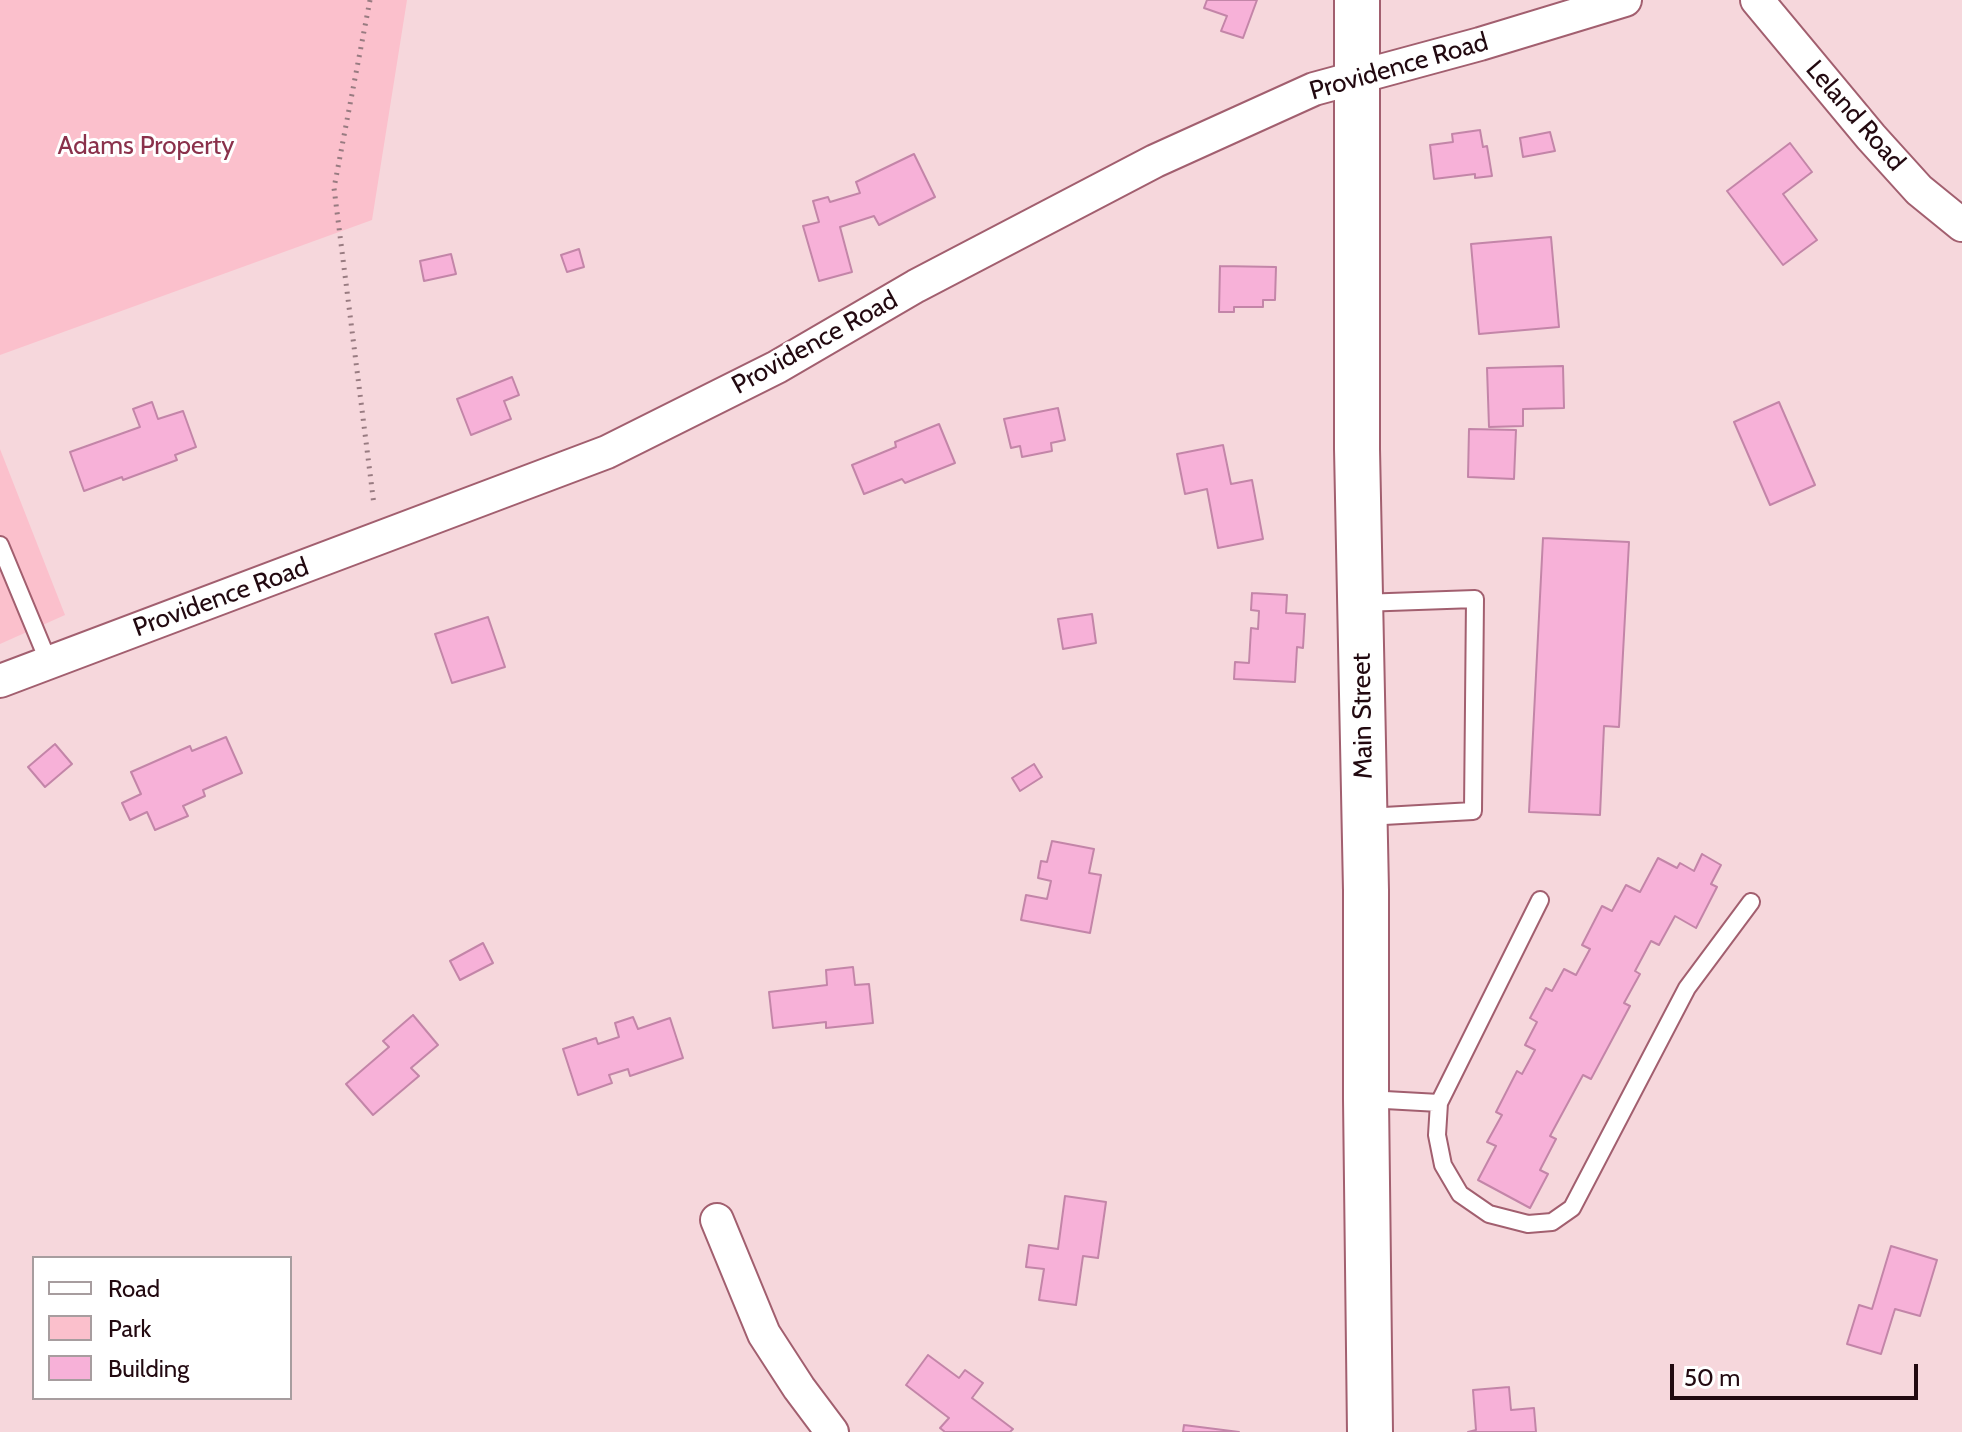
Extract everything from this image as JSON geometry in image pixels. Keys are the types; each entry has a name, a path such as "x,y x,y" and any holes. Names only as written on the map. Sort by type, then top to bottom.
{"main road":[{"name":"Main Street","path":"1357,0 1357,449 1366,890 1370,1432"}],"street":[{"name":"Providence Road","path":"0,681 607,452 777,367 916,286 1155,161 1314,89 1480,44 1625,0"},
{"name":"Leland Road","path":"1757,0 1919,190 1962,225"},
{"path":"717,1220 721,1236 764,1334 832,1432"}],"lane":[{"path":"0,545 49,663"},
{"path":"1360,603 1475,599 1473,811 1365,817"},
{"path":"1540,900 1439,1103 1437,1135 1443,1165 1460,1194 1489,1214 1528,1224 1552,1222 1572,1208 1687,988 1751,902"},
{"path":"1366,1099 1439,1103"}],"path":[{"path":"370,0 334,188 379,540"}],"green space":[{"name":"Adams Property","path":"0,0 407,0 372,220 0,355"},
{"path":"0,449 65,615 0,644"}],"building":[{"path":"1207,0 1257,0 1243,38 1221,31 1227,16 1204,8"},
{"path":"1480,130 1483,147 1487,146 1492,176 1475,178 1475,174 1434,179 1430,145 1453,142 1452,134"},
{"path":"1550,132 1555,151 1523,157 1520,138"},
{"path":"1790,143 1812,172 1783,194 1817,240 1783,265 1727,191"},
{"path":"914,154 935,197 879,225 874,216 840,227 852,272 819,281 803,226 819,222 813,201 828,197 830,202 860,193 856,182"},
{"path":"1551,237 1559,327 1479,334 1471,244"},
{"path":"579,249 584,267 567,272 561,255"},
{"path":"451,254 456,274 424,281 420,261"},
{"path":"1220,266 1276,267 1275,300 1263,300 1263,307 1234,307 1234,312 1219,312"},
{"path":"1563,366 1564,408 1523,409 1523,426 1489,427 1487,368"},
{"path":"512,377 519,395 504,401 511,419 471,435 457,399"},
{"path":"152,402 158,419 183,411 196,447 175,455 177,460 84,491 70,452 140,427 133,409"},
{"path":"1779,402 1815,485 1770,505 1734,422"},
{"path":"1058,408 1065,440 1051,443 1052,451 1022,457 1020,446 1011,448 1004,419"},
{"path":"939,424 955,463 905,483 902,479 864,494 852,465 896,447 895,442"},
{"path":"1469,429 1516,430 1514,479 1468,477"},
{"path":"1223,445 1231,484 1252,480 1263,539 1218,548 1207,489 1185,494 1177,454"},
{"path":"1543,538 1629,542 1619,727 1604,726 1600,815 1529,812"},
{"path":"1252,593 1287,595 1286,613 1305,614 1303,648 1297,647 1295,682 1234,679 1235,662 1249,663 1251,628 1258,629 1259,611 1251,610"},
{"path":"1092,614 1096,643 1063,649 1058,619"},
{"path":"488,617 505,667 452,683 435,634"},
{"path":"226,737 242,773 203,790 205,796 183,806 188,816 155,830 147,812 130,820 122,803 141,794 131,772 190,746 192,751"},
{"path":"55,744 72,764 45,787 28,767"},
{"path":"1034,764 1042,777 1020,791 1012,778"},
{"path":"1052,841 1094,849 1089,873 1101,875 1090,933 1021,920 1026,895 1047,899 1051,881 1038,878 1041,861 1047,862"},
{"path":"1702,854 1721,865 1711,884 1717,887 1696,928 1675,916 1659,945 1651,941 1635,971 1640,974 1624,1003 1630,1006 1591,1079 1583,1075 1550,1136 1556,1139 1540,1170 1548,1174 1530,1208 1478,1180 1496,1146 1487,1142 1502,1115 1496,1112 1517,1071 1522,1074 1535,1050 1525,1045 1537,1022 1530,1018 1546,988 1552,991 1564,969 1576,975 1590,949 1582,945 1602,906 1612,911 1626,885 1640,892 1658,858 1677,868 1680,863 1694,871"},
{"path":"483,943 493,963 460,980 450,961"},
{"path":"853,967 855,985 869,984 873,1023 826,1028 826,1022 773,1028 769,992 827,985 826,970"},
{"path":"413,1015 438,1045 411,1068 419,1076 373,1115 346,1084 389,1047 383,1041"},
{"path":"633,1017 638,1029 670,1018 683,1058 630,1076 628,1069 609,1075 612,1083 578,1095 563,1049 596,1038 598,1044 619,1037 615,1023"},
{"path":"1065,1196 1106,1202 1098,1258 1083,1256 1076,1305 1039,1300 1044,1269 1026,1267 1029,1245 1058,1249"},
{"path":"1891,1246 1937,1260 1920,1316 1895,1309 1881,1354 1847,1344 1859,1305 1872,1309"},
{"path":"928,1355 959,1378 965,1370 983,1383 972,1398 1013,1429 1010,1432 945,1432 940,1428 949,1418 906,1385"},
{"path":"1509,1387 1511,1410 1534,1408 1536,1432 1468,1432 1476,1430 1473,1390"},
{"path":"1184,1425 1239,1432 1183,1432"}]}
